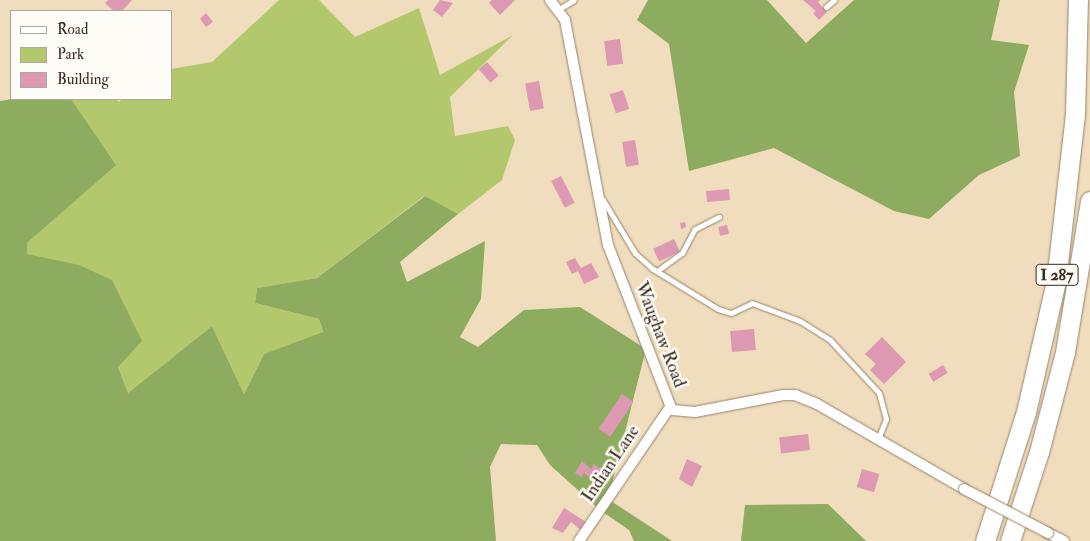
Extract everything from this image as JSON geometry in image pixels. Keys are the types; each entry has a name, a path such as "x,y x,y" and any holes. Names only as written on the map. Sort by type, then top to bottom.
{"highway":[{"name":"I 287","path":"985,541 1026,412 1056,281 1074,131 1078,0"},
{"name":"I 287","path":"1010,541 1039,452 1065,352 1090,202"}],"street":[{"name":"Waughaw Road","path":"550,0 559,9 573,58 608,245 670,407 679,412 694,412 790,394 818,404 964,489 1064,541"},
{"name":"Indian Lane","path":"579,541 670,407"}],"lane":[{"path":"559,9 574,0"},
{"path":"826,7 834,0"},
{"path":"597,186 629,245 657,271 723,312 734,312 752,303 800,320 830,340 879,393 886,419 877,440"},
{"path":"657,271 682,253 695,229 719,217"}],"green space":[{"path":"279,0 319,0 355,37 419,8 440,75 513,35 450,97 455,136 508,126 515,140 502,180 458,214 424,196 317,278 257,288 255,303 319,319 323,333 264,354 244,394 212,326 128,393 118,367 27,254 27,243 115,165 72,100 117,100 119,102 121,100 172,100 172,69 212,62"},
{"path":"648,0 767,0 806,43 854,0 1000,0 991,40 1029,45 1014,92 1020,156 979,175 929,219 894,211 774,148 689,171 669,44 637,20"},
{"path":"10,99 72,100 116,165 27,243 27,254 79,265 112,280 142,341 118,367 128,393 212,326 244,394 264,354 323,332 319,319 255,303 257,288 317,278 425,196 458,214 400,262 407,282 485,241 481,299 460,337 478,347 524,310 580,307 646,349 608,499 672,541 634,541 629,530 600,510 550,465 537,445 501,444 490,467 496,541 0,541 0,101"},
{"path":"828,504 866,541 741,541 745,505"}],"building":[{"path":"108,0 132,0 123,10 113,10 105,3"},
{"path":"440,0 453,3 442,17 433,10"},
{"path":"492,0 515,0 500,15 489,3"},
{"path":"803,0 820,0 818,2 827,12 819,20 813,13 816,11"},
{"path":"206,13 213,22 206,27 200,19"},
{"path":"620,39 623,64 607,66 604,41"},
{"path":"487,62 499,76 491,83 479,69"},
{"path":"539,81 544,109 530,111 525,83"},
{"path":"623,90 629,109 616,113 610,94"},
{"path":"635,140 639,165 626,167 622,142"},
{"path":"561,176 575,203 565,208 551,181"},
{"path":"729,189 730,200 707,202 706,191"},
{"path":"685,222 686,227 681,229 680,223"},
{"path":"727,225 729,234 720,236 718,227"},
{"path":"674,239 680,252 659,261 653,249"},
{"path":"575,258 581,268 591,263 599,277 584,284 578,271 572,274 566,262"},
{"path":"754,329 756,350 732,352 730,331"},
{"path":"882,337 906,362 884,384 870,370 876,364 865,354"},
{"path":"943,365 948,373 933,382 929,374"},
{"path":"622,394 634,402 610,437 599,429"},
{"path":"808,434 810,450 781,453 779,438"},
{"path":"687,459 702,466 692,487 679,479"},
{"path":"582,461 591,469 594,464 605,472 603,475 608,479 602,489 584,473 581,477 575,473"},
{"path":"862,469 879,474 874,492 857,487"},
{"path":"564,508 586,522 581,530 571,522 563,533 552,528"}]}
